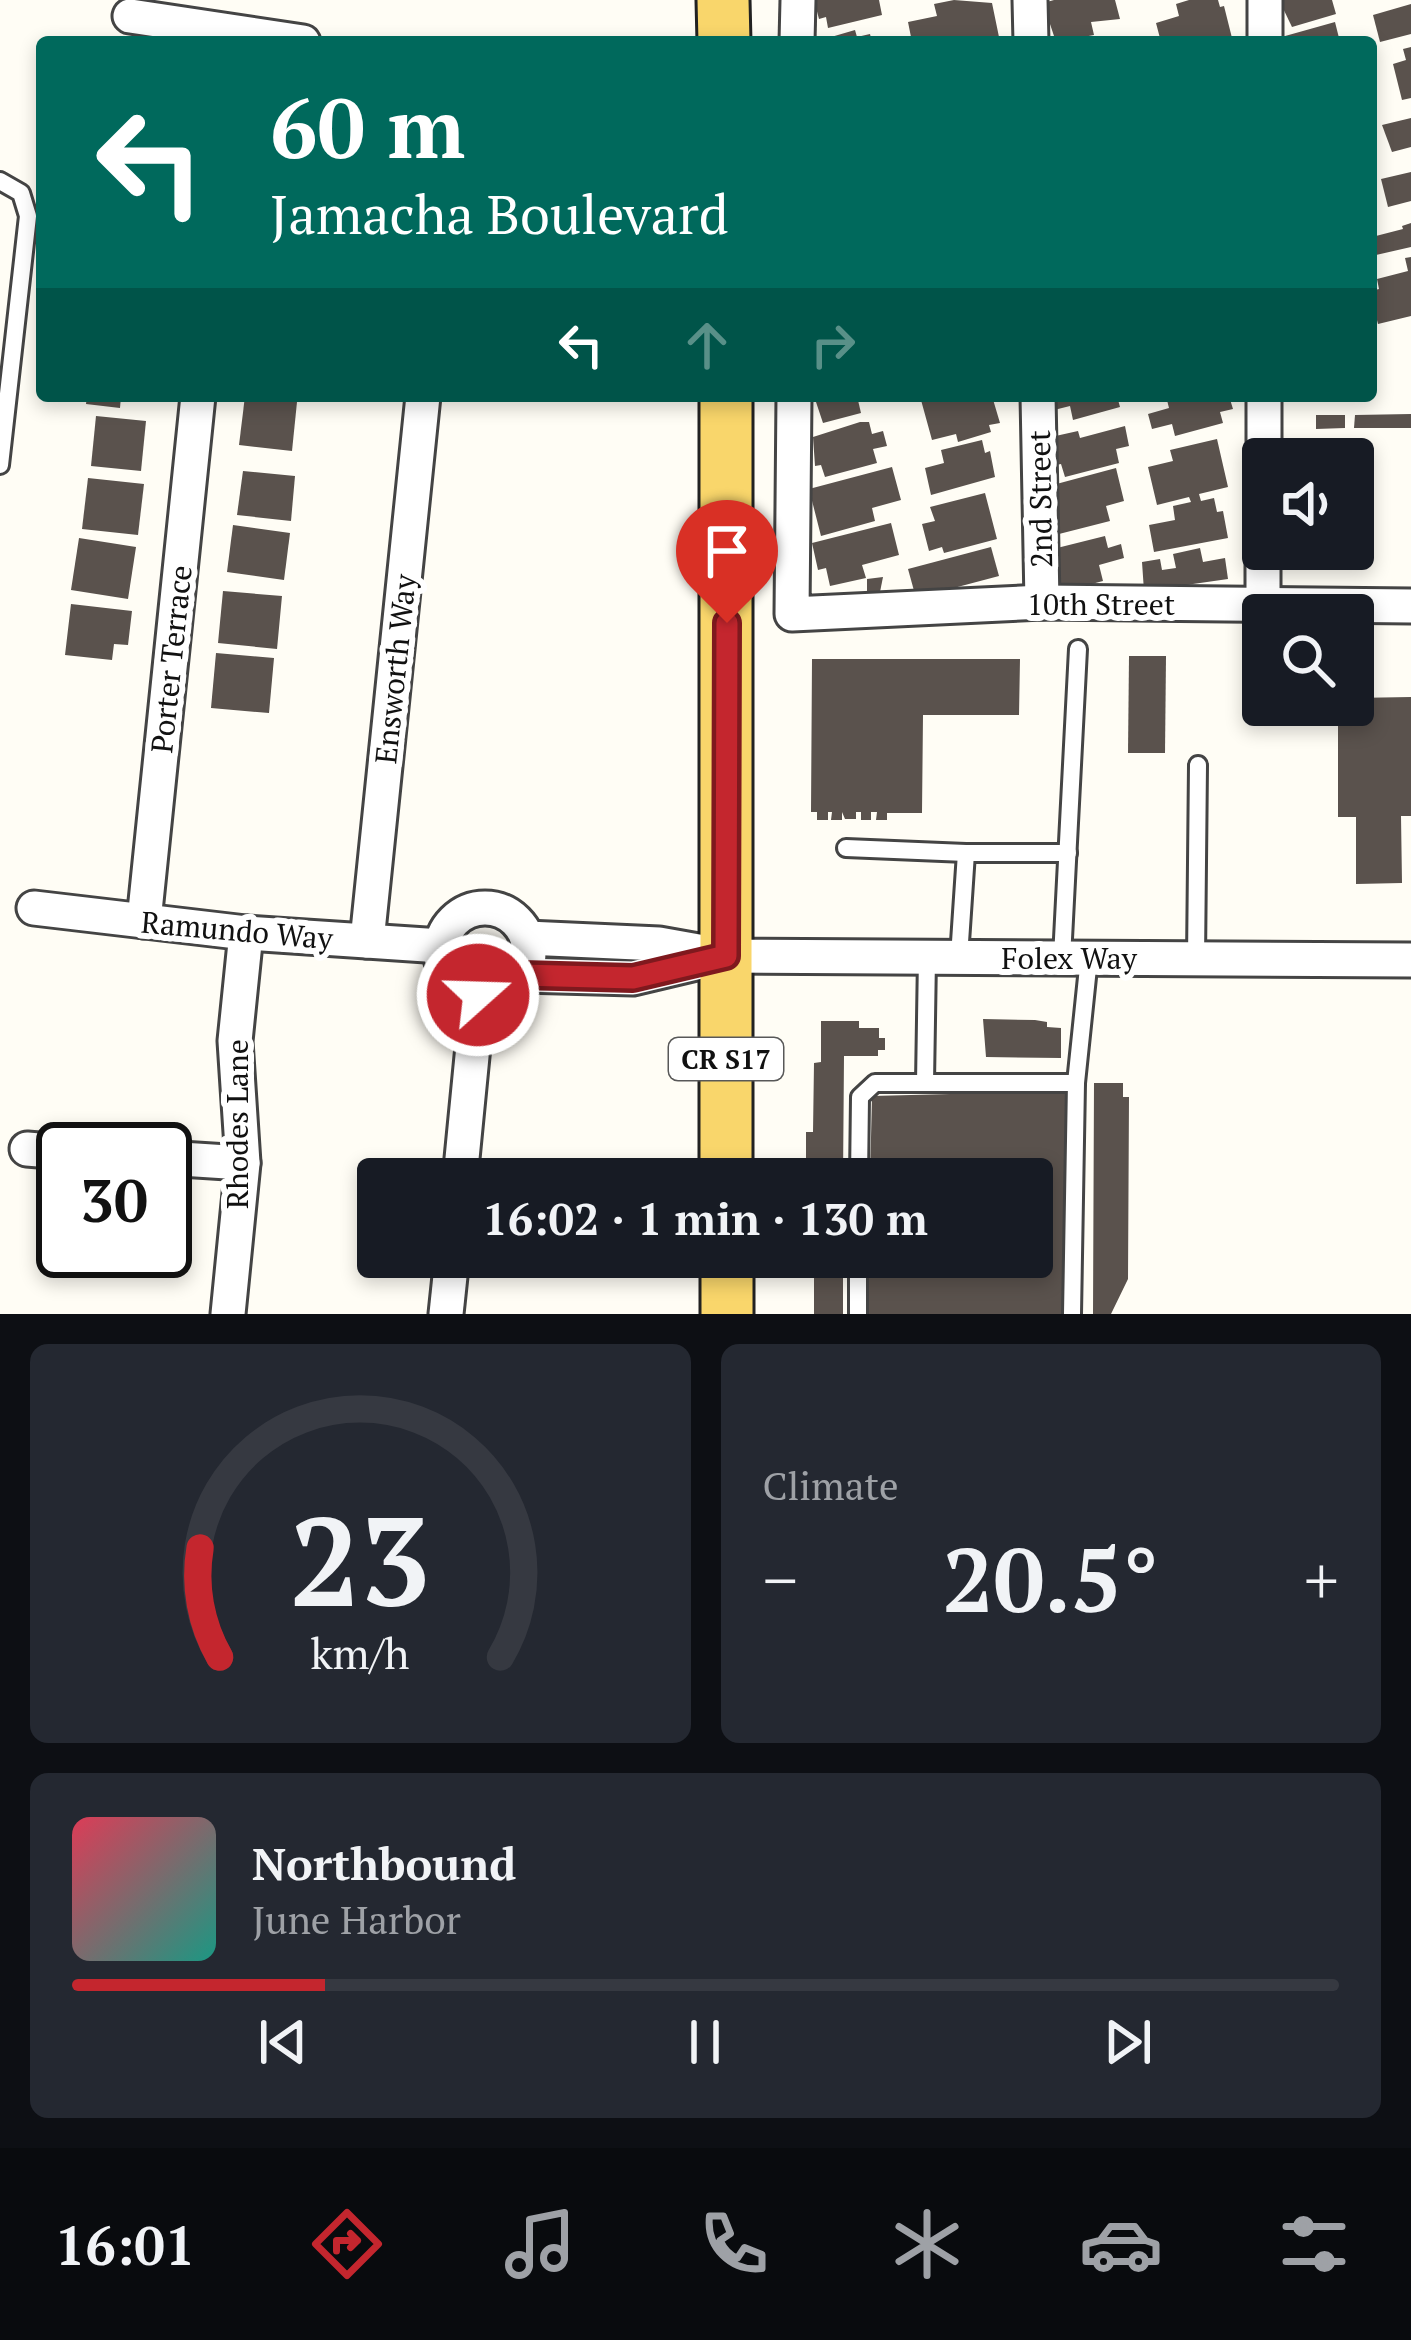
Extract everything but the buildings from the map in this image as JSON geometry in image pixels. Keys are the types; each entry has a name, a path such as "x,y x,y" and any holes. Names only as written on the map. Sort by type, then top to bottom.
{"main road":[{"path":"723,0 724,36"},
{"name":"CR S17","path":"726,402 726,1158"},
{"path":"727,1278 727,1314"}],"street":[{"path":"797,36 798,0"},
{"path":"1030,0 1030,36"},
{"path":"1265,0 1265,36"},
{"path":"130,16 229,36"},
{"name":"Porter Terrace","path":"144,921 197,402"},
{"name":"Ensworth Way","path":"367,941 422,402"},
{"name":"10th Street","path":"794,402 792,614 1042,602 1242,605"},
{"name":"2nd Street","path":"1038,402 1042,602"},
{"path":"1264,402 1264,438"},
{"name":"10th Street","path":"1374,606 1411,606"},
{"name":"Ramundo Way","path":"34,908 246,934 441,946"},
{"path":"472,909 506,913 527,938 529,951 522,975 495,994 462,989 442,963 446,930 472,909"},
{"name":"Rhodes Lane","path":"228,1314 242,1163 235,1041 246,934"},
{"path":"527,938 659,944 726,956"},
{"path":"522,975 633,978 726,956"},
{"name":"Folex Way","path":"726,956 1411,960"},
{"path":"462,1158 478,995"},
{"path":"27,1150 36,1150"},
{"path":"192,1160 242,1163"},
{"path":"446,1314 450,1278"}],"lane":[{"path":"0,181 22,193 28,216 0,465"},
{"path":"1072,1314 1076,958 1068,853 1078,649"},
{"path":"1196,959 1198,765"},
{"path":"846,848 1068,853"},
{"path":"925,1082 943,957 966,853"},
{"path":"859,1158 860,1096 875,1083 1076,1083"},
{"path":"858,1278 858,1314"}],"route":[{"path":"478,995 495,994 522,975 633,978 726,956 727,623"}]}
